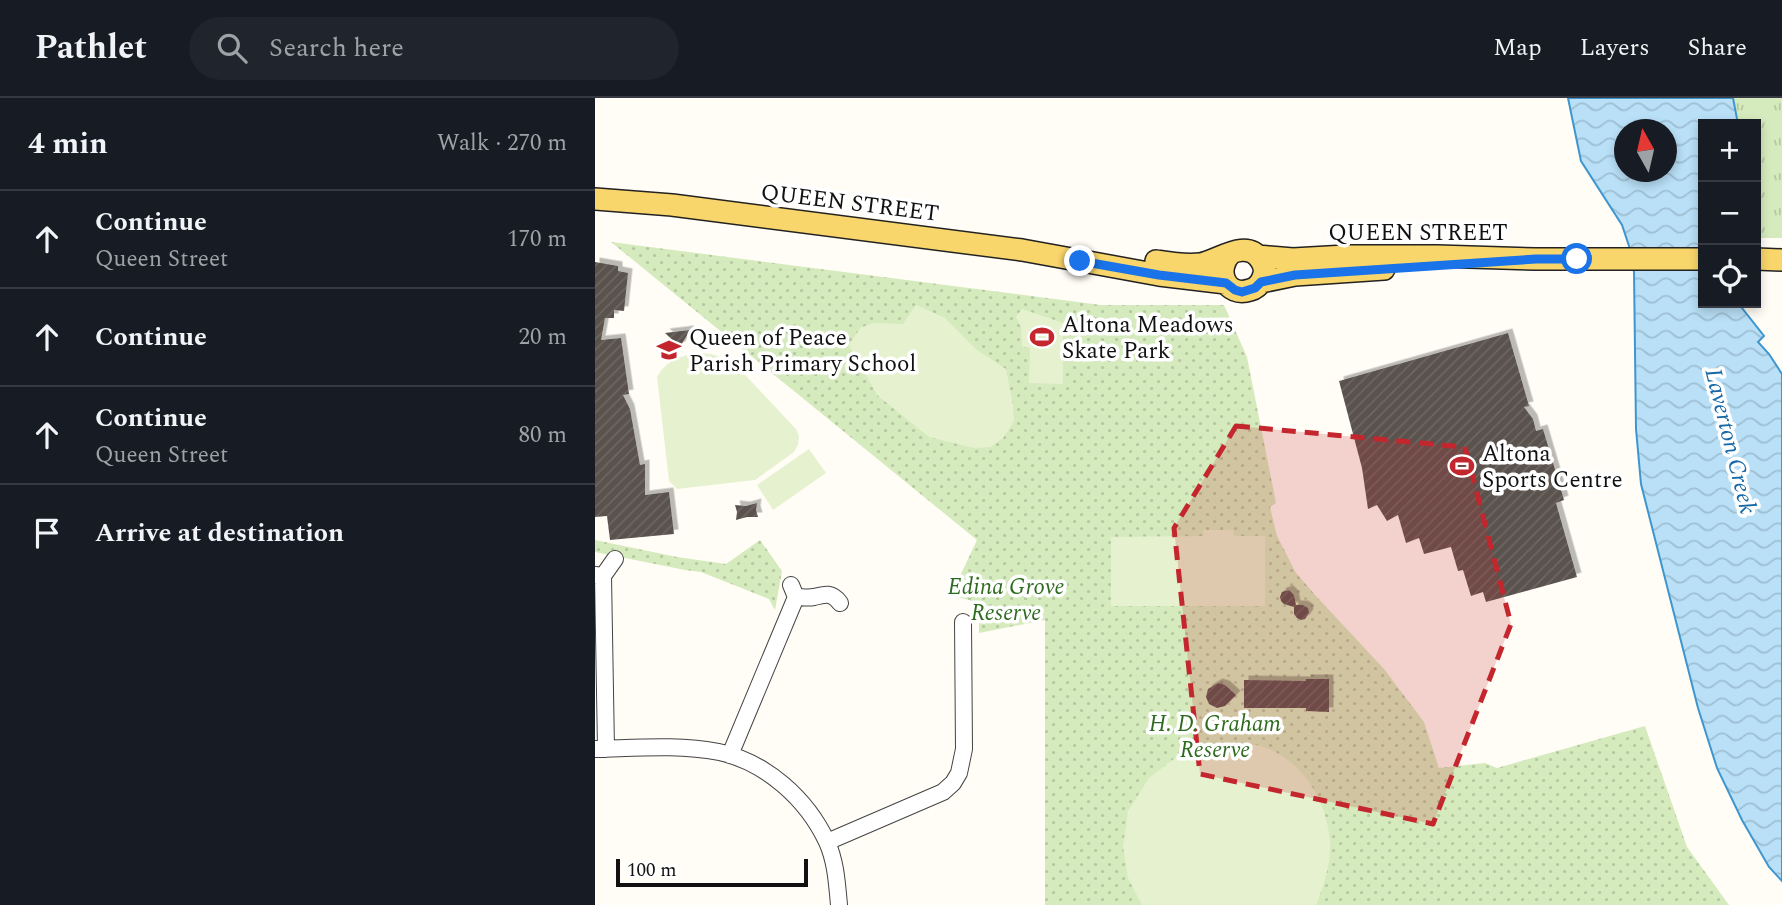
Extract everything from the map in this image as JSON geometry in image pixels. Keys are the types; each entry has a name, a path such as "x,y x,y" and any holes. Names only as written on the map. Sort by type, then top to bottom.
{"main road":[{"name":"QUEEN STREET","path":"595,189 644,195 672,205"},
{"name":"QUEEN STREET","path":"595,200 672,205 1021,250 1159,275 1226,283"},
{"path":"1245,249 1258,256 1264,268 1261,282 1255,288 1242,292 1226,283 1222,270 1231,253 1245,249"},
{"name":"QUEEN STREET","path":"1021,250 1121,254 1163,262 1198,264 1231,253"},
{"name":"QUEEN STREET","path":"1258,256 1698,259"},
{"name":"QUEEN STREET","path":"1261,282 1295,275 1536,259"},
{"path":"1761,260 1781,260"}],"street":[{"path":"615,559 599,576 600,749 686,748 730,755 765,771 787,788 808,811 827,842 836,873 839,905"},
{"path":"730,755 794,591 812,598 828,594 840,603"},
{"path":"827,842 943,792 953,783 959,773 964,749 963,622"}],"highlighted area":[{"path":"1236,426 1465,447 1511,624 1433,824 1200,774 1174,528"}],"green space":[{"path":"1733,98 1782,98 1782,238 1761,238 1761,119 1737,119"},
{"name":"H. D. Graham Reserve","path":"611,242 1101,305 1224,305 1247,357 1276,503 1270,507 1277,536 1296,573 1384,669 1424,722 1439,768 1485,763 1497,768 1645,726 1687,847 1729,905 1045,905 1045,620 979,633 979,603 951,595 977,540"},
{"path":"916,305 945,318 977,350 1006,369 1014,421 1003,438 991,447 974,448 929,437 877,395 849,345 860,328 873,323 903,324"},
{"name":"Altona Meadows Skate Park","path":"1022,309 1063,323 1063,384 1029,383 1030,348 1022,347 1021,327 1016,317"},
{"path":"697,353 716,356 735,364 796,429 799,436 794,452 755,480 677,489 669,481 657,377 674,360"},
{"path":"809,449 826,473 773,510 757,485"},
{"path":"1203,530 1233,530 1234,536 1265,536 1265,606 1111,606 1111,537 1203,536"},
{"path":"595,540 726,564 760,540 782,571 775,610 769,599 701,572 595,552"},
{"path":"1229,743 1256,745 1286,758 1298,769 1317,795 1328,826 1330,850 1322,890 1316,905 1142,905 1128,878 1123,847 1128,811 1149,778 1175,758 1201,746"}],"water":[{"name":"Laverton Creek","path":"1568,98 1733,98 1737,119 1698,119 1698,308 1742,308 1764,336 1758,342 1782,374 1782,881 1769,867 1717,768 1698,708 1641,484 1636,429 1634,272 1622,225 1581,161"}],"building":[{"path":"595,262 618,266 618,271 628,273 624,311 614,310 614,318 605,318 601,340 621,338 629,394 623,395 630,409 640,465 645,464 645,495 669,492 674,534 610,540 607,516 595,517"},
{"path":"690,330 680,347 665,333"},
{"name":"Altona Sports Centre","path":"1508,333 1529,406 1524,407 1533,419 1536,431 1543,429 1564,500 1556,503 1577,577 1486,602 1483,592 1471,596 1463,570 1458,571 1451,547 1424,554 1419,538 1406,543 1398,515 1387,521 1377,505 1368,509 1362,468 1339,381"},
{"path":"757,503 758,517 736,520 735,505"},
{"path":"1289,590 1294,595 1296,605 1308,608 1309,613 1305,619 1297,618 1294,607 1281,601 1282,592"},
{"path":"1329,679 1329,712 1306,711 1306,708 1244,708 1244,680"},
{"path":"1218,683 1225,685 1236,695 1225,706 1217,708 1209,704 1206,697 1208,689"}],"place":[{"name":"Altona Meadows Skate Park","path":"1042,337"},
{"name":"Queen of Peace Parish Primary School","path":"669,350"},
{"name":"Altona Sports Centre","path":"1462,466"}],"route":[{"path":"1080,261 1226,283 1242,292 1255,288 1261,282 1295,275 1536,259 1577,259"}],"park label":[{"name":"Edina Grove Reserve","path":"1006,599"}]}
